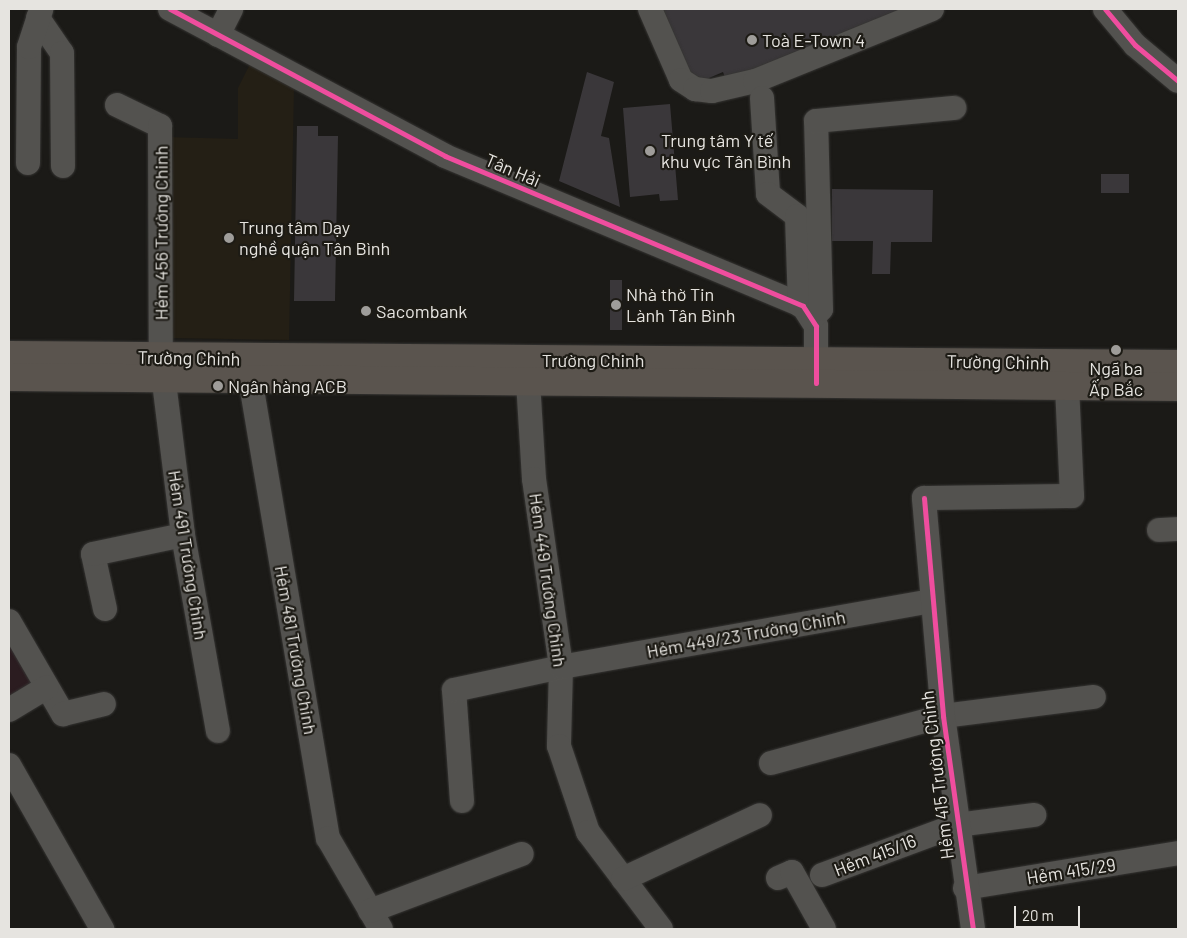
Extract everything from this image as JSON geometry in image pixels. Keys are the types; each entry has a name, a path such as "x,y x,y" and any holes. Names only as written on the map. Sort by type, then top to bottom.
{"main road":[{"name":"Trường Chinh","path":"9,355 163,368"},
{"name":"Trường Chinh","path":"249,369 528,380 1178,364"},
{"name":"Trường Chinh","path":"9,377 163,368 816,372 1068,385 1178,386"}],"street":[{"name":"Tân Hải","path":"170,9 445,156 806,311"},
{"path":"218,34 231,9"},
{"path":"650,9 681,80 695,89 712,91 755,81 932,9"},
{"path":"1105,9 1135,45 1178,81"},
{"path":"28,162 29,47 40,13"},
{"path":"40,13 62,53 63,166"},
{"path":"762,98 768,194 797,216 806,311 816,372"},
{"name":"Hẻm 456 Trường Chinh","path":"117,105 160,126 163,368"},
{"path":"806,311 821,309 816,121 954,108"},
{"name":"Hẻm 491 Trường Chinh","path":"163,368 183,536 218,731"},
{"name":"Hẻm 481 Trường Chinh","path":"249,369 326,827 334,852 375,920"},
{"name":"Hẻm 449 Trường Chinh","path":"528,380 534,479 561,667 559,746 588,832 661,929"},
{"name":"Hẻm 415 Trường Chinh","path":"973,929 964,888 944,716 924,498 1072,496 1068,385"},
{"path":"105,610 93,554 183,536"},
{"name":"Hẻm 449/23 Trường Chinh","path":"462,801 454,690 561,667 932,601"},
{"path":"9,621 63,714 104,704"},
{"path":"9,710 47,687"},
{"path":"771,762 944,716 1094,698"},
{"path":"9,765 64,858 102,929"},
{"path":"623,879 760,815"},
{"name":"Hẻm 415/16","path":"822,875 957,825 1034,815"},
{"name":"Hẻm 415/29","path":"964,888 1178,853"},
{"path":"375,920 522,854"},
{"path":"778,878 792,872 824,929"}],"shaded area":[{"name":"Trung tâm Dạy nghề quận Tân Bình","path":"250,64 294,88 289,340 167,338 165,137 238,139 238,88"},
{"path":"9,632 40,683 9,701"}],"building":[{"name":"Toà E-Town 4","path":"663,9 902,9 727,82 723,72 695,84"},
{"path":"587,72 614,82 601,136 609,138 620,207 559,181"},
{"name":"Trung tâm Y tế khu vực Tân Bình","path":"670,104 678,200 660,201 659,194 630,197 623,108"},
{"path":"297,126 318,126 318,136 338,136 335,301 294,301"},
{"path":"1101,174 1129,174 1129,193 1101,193"},
{"path":"832,189 933,190 932,242 891,242 890,274 872,274 873,241 832,241"},
{"name":"Nhà thờ Tin Lành Tân Bình","path":"610,280 622,280 622,330 610,330"}],"cycle path":[{"path":"170,9 445,156 803,306 816,326 816,383"},
{"path":"1105,9 1135,45 1178,81"},
{"path":"924,498 943,716 973,929"}],"place":[{"name":"Toà E-Town 4","path":"752,40"},
{"name":"Trung tâm Y tế khu vực Tân Bình","path":"650,151"},
{"name":"Trung tâm Dạy nghề quận Tân Bình","path":"229,238"},
{"name":"Nhà thờ Tin Lành Tân Bình","path":"616,305"},
{"name":"Sacombank","path":"366,311"},
{"name":"Ngã ba Ấp Bắc","path":"1116,350"},
{"name":"Ngân hàng ACB","path":"218,386"}]}
